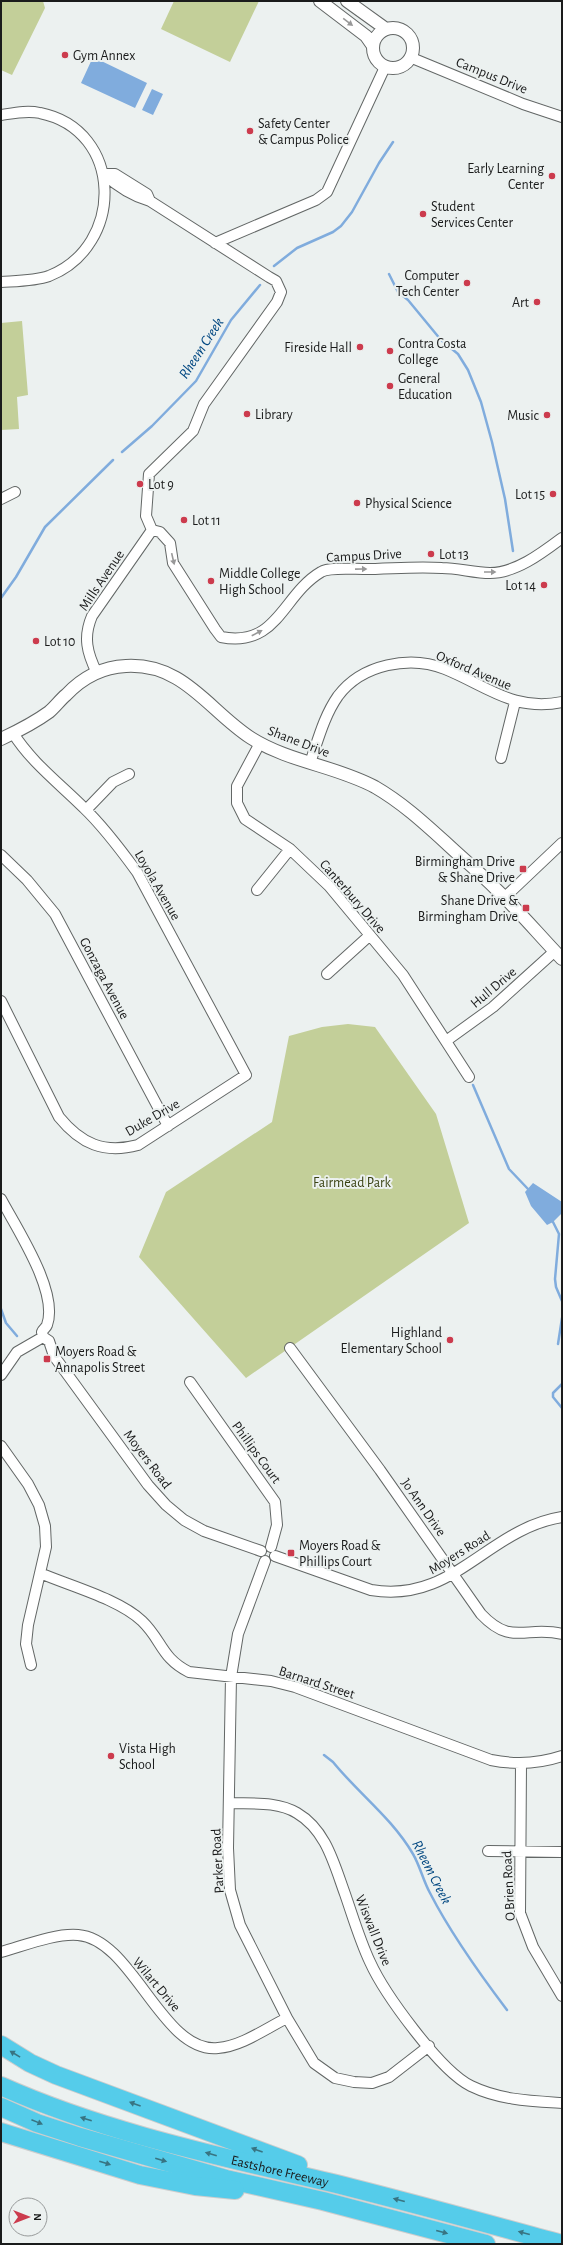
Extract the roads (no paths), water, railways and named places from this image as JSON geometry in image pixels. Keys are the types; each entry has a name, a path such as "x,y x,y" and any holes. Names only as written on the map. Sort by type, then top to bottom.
{"highway":[{"path":"1,2045 30,2063 56,2074 372,2193"},
{"name":"Eastshore Freeway","path":"1,2086 46,2106 87,2119 228,2158 372,2193 562,2244"},
{"name":"Eastshore Freeway","path":"1,2107 37,2123 80,2137 226,2179 323,2201 486,2244"},
{"path":"1,2132 140,2175 195,2186 323,2201"}],"street":[{"path":"320,1 366,36 373,46 376,59 385,68 398,69 404,66 412,58 414,46 409,35 398,28 386,30 378,35 373,46"},
{"path":"347,1 386,30"},
{"name":"Campus Drive","path":"412,58 523,104 562,117"},
{"path":"216,243 316,200 327,192 385,68"},
{"path":"1,115 24,112 41,113 74,128 88,142 104,174 105,194 103,213 96,233 81,255 69,265 49,276 1,282"},
{"path":"104,174 115,183 142,199 150,201 276,281 280,287 281,296 204,404 193,430 149,474 146,516 152,530"},
{"path":"1,499 15,492"},
{"name":"Campus Drive","path":"152,530 160,532 170,543 173,563 221,637 235,640 247,639 278,620 297,591 322,571 442,568 490,573 500,572 539,556 562,538"},
{"name":"Mills Avenue","path":"97,673 87,649 87,626 92,616 152,530"},
{"name":"Oxford Avenue","path":"310,763 325,719 339,696 351,683 366,673 391,664 414,662 445,669 515,702 534,704 562,702"},
{"name":"Shane Drive","path":"1,739 36,722 51,711 73,688 108,668 126,666 145,667 169,673 188,685 223,717 260,743 284,754 358,779 392,797 418,818 505,897 558,955"},
{"path":"501,758 515,702"},
{"name":"Loyola Avenue","path":"13,733 21,746 86,810 120,849 136,872 246,1075"},
{"name":"Canterbury Drive","path":"260,743 237,786 237,803 245,819 290,849 329,886 369,936 403,974 469,1077"},
{"path":"86,810 112,782 129,774"},
{"path":"505,897 562,843"},
{"path":"257,890 290,849"},
{"name":"Gonzaga Avenue","path":"1,855 27,880 55,914 168,1126"},
{"path":"327,974 369,936"},
{"name":"Hull Drive","path":"446,1041 493,1007 558,955"},
{"name":"Duke Drive","path":"1,1001 59,1117 72,1132 93,1145 124,1149 138,1145 246,1075"},
{"path":"1,1200 44,1283 47,1301 46,1327 43,1328 46,1339 17,1352 1,1374"},
{"name":"Moyers Road","path":"46,1339 54,1356 148,1485 166,1505 184,1520 204,1531 359,1587 384,1592 423,1588 454,1574 520,1530 537,1522 562,1517"},
{"name":"Jo Ann Drive","path":"290,1348 454,1574 481,1614 493,1627 518,1634 549,1631 562,1634"},
{"name":"Phillips Court","path":"190,1382 275,1502 277,1525 268,1554"},
{"path":"1,1446 28,1484 39,1504 45,1526 46,1547 28,1625 26,1644 31,1665"},
{"name":"Parker Road","path":"268,1554 238,1634 231,1677 228,1848 230,1890 240,1925 287,2018 314,2062 334,2078 354,2082 372,2083 390,2077 429,2046"},
{"name":"Barnard Street","path":"40,1574 125,1608 143,1622 168,1657 178,1666 189,1672 271,1681 295,1687 492,1760 521,1764 546,1762 562,1756"},
{"name":"O Brien Road","path":"521,1764 519,1851 520,1913 525,1930 562,1996"},
{"name":"Wiswall Drive","path":"229,1803 277,1805 296,1812 317,1829 327,1847 370,1962 388,1994 429,2046 448,2067 469,2085 506,2099 562,2103"},
{"path":"488,1851 562,1852"},
{"name":"Wilart Drive","path":"1,1952 65,1936 79,1935 92,1938 113,1953 179,2033 200,2046 216,2048 234,2045 287,2018"}],"water":[{"path":"93,57 147,83 135,108 81,83"},
{"path":"152,89 163,94 153,115 142,110"},
{"path":"533,1183 562,1202 562,1213 553,1222 547,1225 531,1206 525,1192"}],"waterway":[{"name":"Rheem Creek","path":"274,266 297,248 333,232 341,226 352,212 379,163 393,142"},
{"path":"389,274 398,292 408,300 441,340 458,354 468,370 481,402 492,442 505,499 513,551"},
{"name":"Rheem Creek","path":"122,452 152,426 196,381 231,320 260,285"},
{"name":"Rheem Creek","path":"1,598 16,577 45,527 113,460"},
{"path":"473,1085 509,1169 528,1189"},
{"path":"553,1222 559,1234 555,1279 556,1287 562,1301"},
{"name":"Rheem Creek","path":"1,1309 6,1323 17,1336"},
{"path":"558,1344 562,1318"},
{"path":"562,1384 553,1393 553,1397 562,1408"},
{"name":"Rheem Creek","path":"324,1755 333,1762 385,1817 405,1841 413,1854 438,1908 456,1938 507,2010"}],"place":[{"name":"Gym Annex","path":"65,55"},
{"name":"Safety Center & Campus Police","path":"250,131"},
{"name":"Early Learning Center","path":"552,176"},
{"name":"Student Services Center","path":"423,214"},
{"name":"Computer Tech Center","path":"467,283"},
{"name":"Art","path":"537,302"},
{"name":"Fireside Hall","path":"360,347"},
{"name":"Contra Costa College","path":"390,351"},
{"name":"General Education","path":"390,386"},
{"name":"Library","path":"247,414"},
{"name":"Music","path":"547,415"},
{"name":"Lot 9","path":"140,484"},
{"name":"Lot 15","path":"553,494"},
{"name":"Physical Science","path":"357,503"},
{"name":"Lot 11","path":"184,520"},
{"name":"Lot 13","path":"431,554"},
{"name":"Middle College High School","path":"211,581"},
{"name":"Lot 14","path":"544,585"},
{"name":"Lot 10","path":"36,641"},
{"name":"Birmingham Drive & Shane Drive","path":"523,869"},
{"name":"Shane Drive & Birmingham Drive","path":"526,908"},
{"name":"Highland Elementary School","path":"450,1340"},
{"name":"Moyers Road & Annapolis Street","path":"47,1359"},
{"name":"Moyers Road & Phillips Court","path":"291,1553"},
{"name":"Vista High School","path":"111,1756"}],"park label":[{"name":"Fairmead Park","path":"352,1182"}]}
